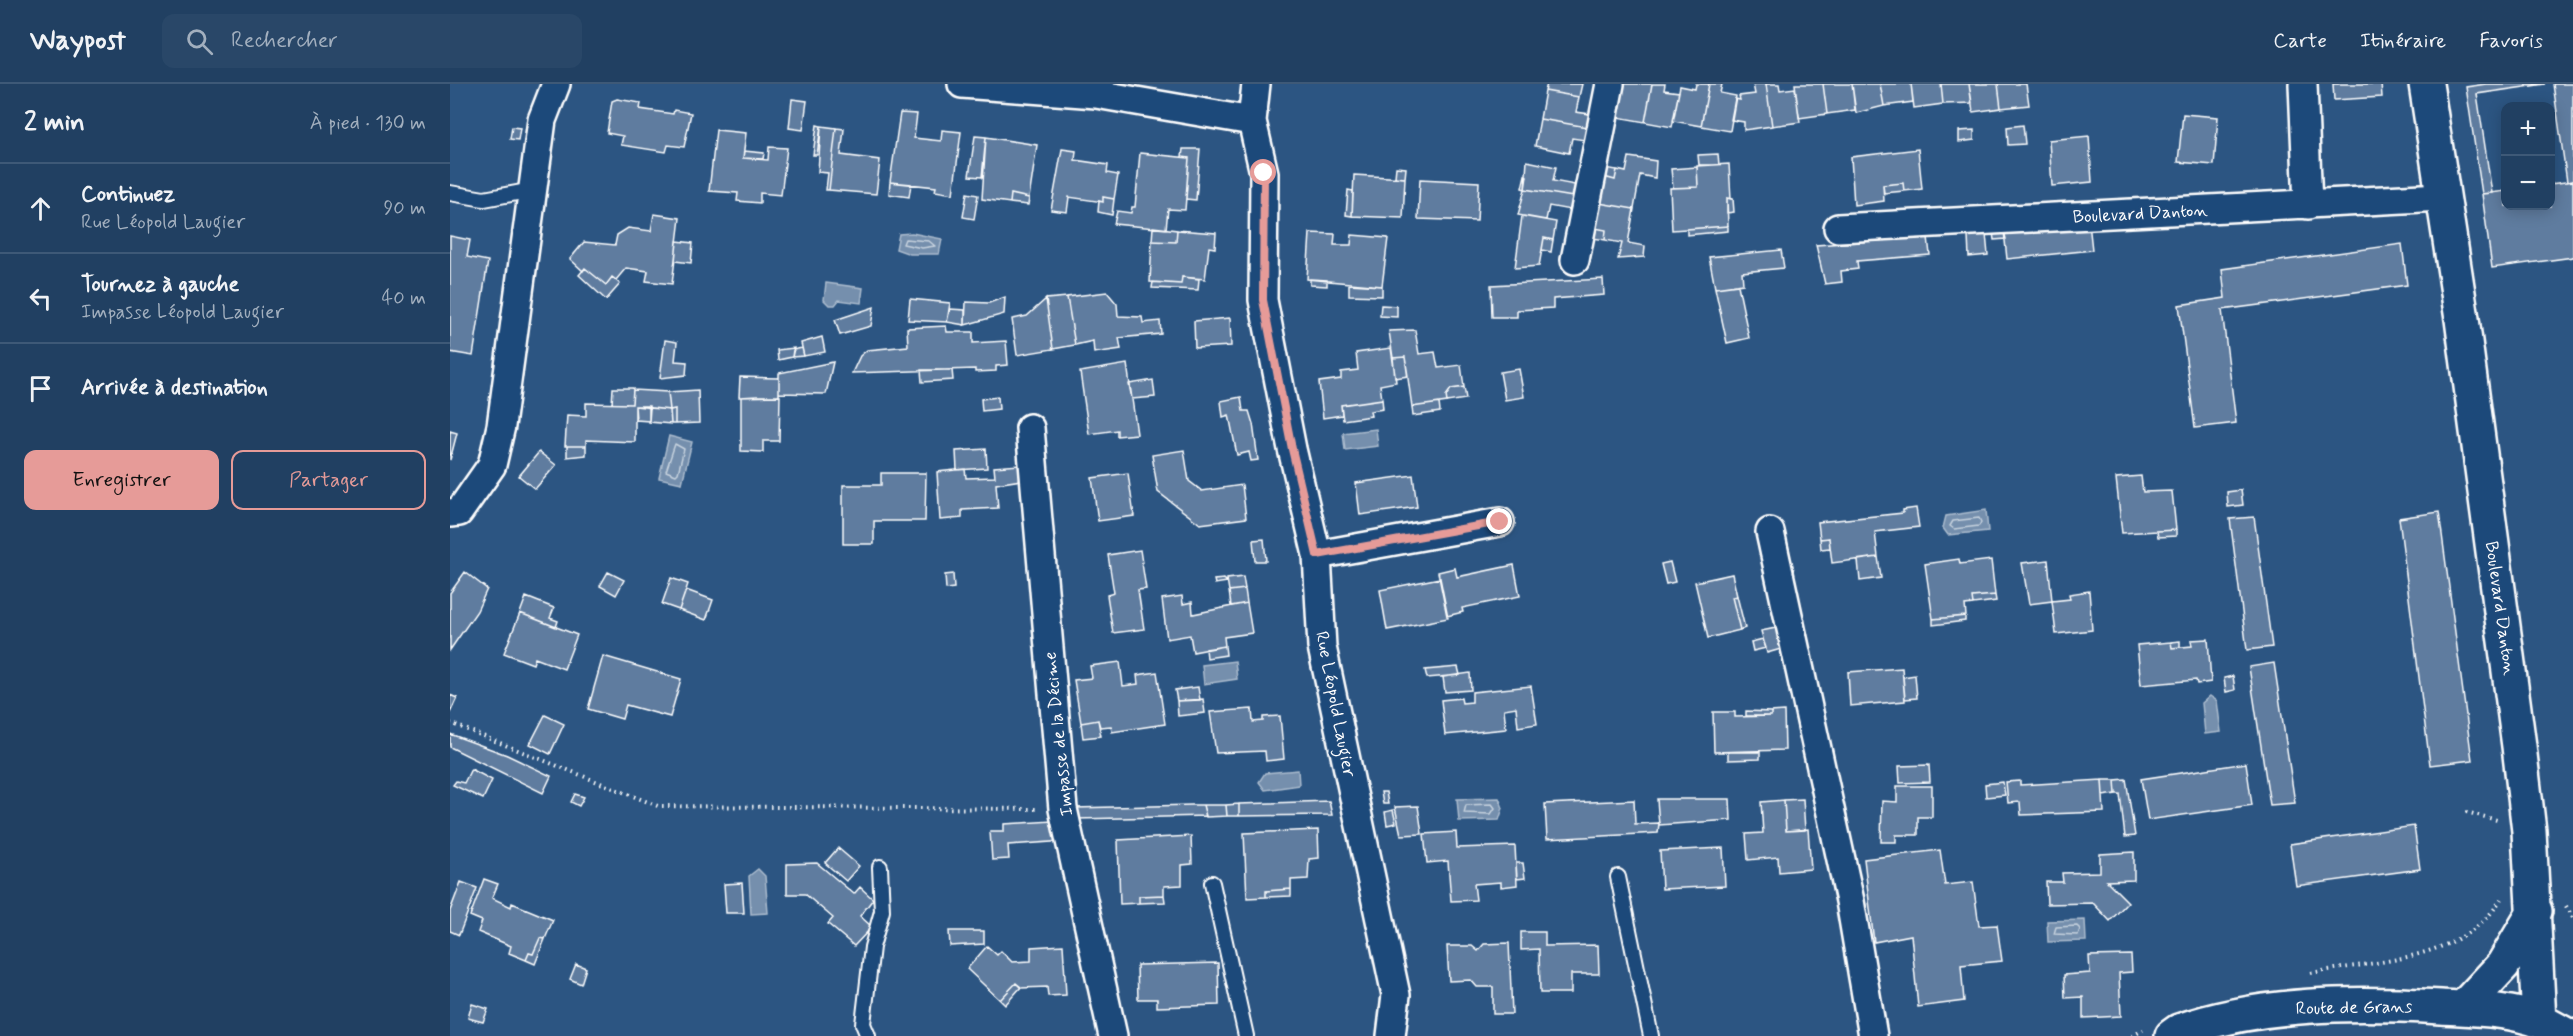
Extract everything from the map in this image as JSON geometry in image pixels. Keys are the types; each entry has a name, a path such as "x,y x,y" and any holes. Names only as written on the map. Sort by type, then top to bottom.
{"main road":[{"name":"Boulevard Danton","path":"2426,84 2462,319 2519,746 2535,911 2539,1021"},
{"path":"2463,1008 2503,965 2535,911"},
{"name":"Route de Grans","path":"2162,1031 2178,1031 2229,1017 2300,1007 2381,1004 2499,1012 2539,1021 2568,1036"},
{"name":"Route de Grans","path":"2539,1021 2573,1016"}],"street":[{"path":"450,513 459,512 492,465 501,426 542,120 556,84"},
{"path":"962,84 1096,94 1252,121"},
{"name":"Rue Léopold Laugier","path":"1256,84 1252,121 1264,173 1263,300 1292,449 1317,555 1322,647 1396,995 1391,1036"},
{"path":"1575,260 1610,84"},
{"path":"2303,84 2308,205"},
{"name":"Boulevard Danton","path":"1838,228 2442,197"},
{"name":"Impasse de la Décime","path":"1030,428 1063,809 1113,1036"},
{"path":"1317,555 1500,522"},
{"path":"1770,532 1850,901 1873,1036"}],"lane":[{"path":"450,193 484,199 533,190"},
{"path":"868,1036 863,1024 872,947 882,911 880,867"},
{"path":"1618,877 1651,1036"},
{"path":"1212,883 1246,1036"}],"path":[{"path":"450,723 658,806 1063,809"},
{"path":"2303,975 2403,958 2452,941 2487,919 2504,890"},
{"path":"2132,1036 2162,1031"}],"water":[{"path":"912,233 942,239 939,254 910,254 896,249 899,234"},
{"path":"826,283 863,288 861,303 839,300 835,305 829,305 824,300"},
{"path":"1376,429 1378,446 1345,450 1343,433"},
{"path":"669,436 692,442 682,483 659,478"},
{"path":"1986,510 1988,531 1948,535 1943,528 1946,516"},
{"path":"1235,661 1237,679 1204,684 1202,665"},
{"path":"2210,696 2217,701 2221,732 2205,734 2202,703"},
{"path":"1298,770 1299,785 1265,790 1259,782 1265,773"},
{"path":"1499,798 1503,808 1499,820 1459,821 1457,799"},
{"path":"758,869 765,876 768,913 751,914 749,876"},
{"path":"2085,920 2086,941 2048,942 2047,921"}],"building":[{"path":"1547,84 1582,84 1579,97 1545,91"},
{"path":"1623,84 1652,84 1645,122 1617,117"},
{"path":"1652,84 1665,84 1664,90 1679,92 1672,127 1645,122"},
{"path":"1696,84 1709,84 1701,126 1673,121 1680,86 1695,89"},
{"path":"1709,84 1722,84 1720,93 1736,96 1730,131 1701,126"},
{"path":"1753,84 1766,84 1772,126 1744,130 1744,122 1731,120 1735,99 1740,100 1739,96 1755,94"},
{"path":"1766,84 1779,84 1780,90 1795,88 1800,122 1772,126"},
{"path":"1795,84 1823,84 1827,114 1799,118"},
{"path":"1823,84 1852,84 1855,110 1827,114"},
{"path":"1852,84 1880,84 1884,106 1856,113"},
{"path":"1880,84 1911,84 1913,102 1884,106"},
{"path":"1911,84 1941,84 1943,104 1914,108"},
{"path":"1941,84 1969,84 1972,103 1943,104"},
{"path":"1969,84 1998,84 2001,108 1973,112"},
{"path":"1998,84 2026,84 2029,105 2001,108"},
{"path":"2333,84 2381,84 2382,97 2334,100"},
{"path":"2486,84 2545,84 2477,94 2492,193 2482,194 2466,87"},
{"path":"2553,84 2573,84 2573,181 2567,182"},
{"path":"1545,91 1579,97 1576,112 1590,114 1587,127 1540,119"},
{"path":"617,99 641,103 640,109 673,114 674,110 691,113 684,147 668,145 666,152 621,145 623,136 607,133 612,101"},
{"path":"792,99 807,101 803,130 789,128"},
{"path":"900,113 917,114 914,138 941,141 942,130 961,132 953,194 935,191 936,187 890,182"},
{"path":"2183,114 2218,117 2214,165 2178,162"},
{"path":"1540,119 1587,127 1585,140 1572,138 1569,153 1535,146"},
{"path":"817,125 821,126 817,155 813,155"},
{"path":"2023,125 2025,144 2008,145 2007,127"},
{"path":"821,126 836,128 829,190 826,190 828,173 818,172"},
{"path":"512,127 520,128 518,140 510,139"},
{"path":"836,128 844,129 841,155 880,160 876,194 829,190"},
{"path":"716,130 746,133 743,158 768,160 769,147 787,148 781,195 760,193 760,203 737,201 738,193 709,191"},
{"path":"1974,130 1974,140 1959,142 1959,131"},
{"path":"975,136 986,137 982,177 969,176"},
{"path":"2089,136 2092,182 2052,186 2049,140"},
{"path":"986,137 1037,145 1029,198 1011,194 1010,203 982,199"},
{"path":"1062,149 1076,151 1075,160 1108,165 1107,173 1118,175 1114,199 1103,197 1103,202 1069,197 1067,212 1051,210"},
{"path":"1183,149 1200,149 1196,200 1186,199 1189,158 1182,157"},
{"path":"1918,149 1922,189 1904,191 1903,183 1883,185 1884,201 1854,205 1851,157"},
{"path":"744,151 764,153 763,159 743,158"},
{"path":"1140,153 1189,158 1185,210 1168,209 1166,229 1114,224 1117,211 1131,213 1132,207 1135,207"},
{"path":"1718,154 1719,165 1699,165 1698,155"},
{"path":"1629,157 1656,161 1655,178 1640,175 1634,209 1599,203 1604,177 1615,180 1617,170 1626,172"},
{"path":"1527,161 1556,167 1553,181 1575,185 1573,197 1525,189"},
{"path":"1729,164 1731,199 1727,198 1728,226 1672,230 1670,188 1698,187 1697,166"},
{"path":"1396,167 1406,168 1405,178 1395,177"},
{"path":"1697,167 1698,187 1673,188 1671,169"},
{"path":"1605,168 1617,170 1615,180 1604,177"},
{"path":"1354,175 1405,178 1403,218 1352,216"},
{"path":"1525,175 1527,176 1525,189 1522,188"},
{"path":"1420,179 1479,182 1477,221 1418,219"},
{"path":"2573,181 2573,257 2492,268 2482,194 2501,192 2501,210 2555,210 2555,183"},
{"path":"890,182 911,184 909,197 889,194"},
{"path":"1903,183 1904,191 1884,193 1883,185"},
{"path":"1525,189 1573,197 1570,210 1549,206 1546,220 1518,215"},
{"path":"1348,190 1353,191 1352,216 1346,215"},
{"path":"967,193 978,195 974,219 963,217"},
{"path":"1011,194 1029,198 1028,205 1010,203"},
{"path":"1103,197 1114,199 1112,215 1098,212 1099,201 1103,202"},
{"path":"1727,198 1733,199 1734,212 1727,213"},
{"path":"1599,203 1634,209 1628,243 1645,246 1644,257 1618,259 1622,243 1605,240 1606,230 1595,228"},
{"path":"654,214 680,218 672,284 646,281 648,271 626,268 616,280 612,277 606,285 585,268 583,271 570,259 584,242 615,245 617,235 628,228 651,231"},
{"path":"1522,216 1556,222 1553,240 1544,238 1539,266 1515,268"},
{"path":"2089,223 2092,250 2007,259 2004,231"},
{"path":"1728,226 1728,231 1687,235 1687,229"},
{"path":"1153,227 1177,230 1176,242 1152,241"},
{"path":"1595,228 1606,230 1605,240 1593,238"},
{"path":"1177,230 1216,233 1215,248 1209,247 1205,279 1182,277 1181,284 1150,282 1152,241 1176,242"},
{"path":"2004,231 2006,239 1994,240 1993,232"},
{"path":"1310,233 1335,234 1334,245 1351,245 1352,235 1388,238 1382,286 1307,279"},
{"path":"1986,234 1988,255 1969,257 1968,236"},
{"path":"450,236 470,240 467,257 488,261 473,356 450,352"},
{"path":"1928,237 1930,255 1857,261 1858,269 1841,271 1842,282 1825,284 1816,245"},
{"path":"1544,238 1553,240 1551,252 1542,250"},
{"path":"677,241 693,243 691,263 675,261"},
{"path":"2402,244 2407,285 2222,310 2236,423 2195,428 2179,305 2225,298 2222,269"},
{"path":"1781,250 1784,268 1742,272 1743,284 1715,288 1709,257"},
{"path":"585,268 606,285 612,277 620,284 606,300 579,275"},
{"path":"1182,277 1199,279 1198,290 1152,288 1153,282 1181,284"},
{"path":"1310,279 1327,280 1327,286 1310,285"},
{"path":"1603,279 1604,295 1553,299 1553,308 1517,310 1517,317 1492,317 1491,285"},
{"path":"1349,284 1382,286 1382,296 1349,295"},
{"path":"1738,285 1749,338 1727,343 1715,288"},
{"path":"1107,292 1117,304 1118,316 1142,317 1143,323 1160,321 1161,334 1119,338 1121,349 1094,353 1093,341 1075,345 1067,297"},
{"path":"1005,297 1004,314 965,325 966,302 989,303"},
{"path":"1067,297 1075,345 1053,349 1046,299"},
{"path":"910,299 950,303 947,322 908,320"},
{"path":"1046,299 1053,349 1017,355 1012,319 1027,316"},
{"path":"1381,305 1397,306 1397,317 1380,316"},
{"path":"874,307 871,326 840,335 835,320"},
{"path":"950,309 965,310 965,325 947,322"},
{"path":"1230,318 1231,346 1195,348 1194,321"},
{"path":"946,326 947,332 973,332 973,343 1006,341 1008,365 996,366 996,371 975,372 975,369 852,373 860,356 867,350 908,346 907,328"},
{"path":"1415,330 1419,354 1435,352 1438,368 1461,365 1464,387 1451,389 1446,396 1447,402 1412,407 1405,357 1393,358 1389,331"},
{"path":"822,337 825,352 804,356 801,343"},
{"path":"665,340 677,342 675,361 687,362 686,375 660,378"},
{"path":"794,348 792,357 778,360 777,350"},
{"path":"802,348 804,356 792,357 793,350"},
{"path":"1391,348 1396,382 1380,385 1382,399 1341,405 1342,415 1323,418 1319,382 1341,379 1341,372 1358,370 1356,353"},
{"path":"1405,357 1408,376 1395,378 1393,358"},
{"path":"833,362 826,394 779,393 779,373"},
{"path":"1127,364 1137,434 1117,436 1117,430 1089,434 1080,372"},
{"path":"1519,369 1524,397 1505,400 1500,372"},
{"path":"921,370 952,370 953,380 922,382"},
{"path":"740,377 779,378 779,396 739,397"},
{"path":"1153,380 1155,397 1132,399 1129,384"},
{"path":"1464,387 1466,399 1447,402 1446,396 1451,389"},
{"path":"613,388 633,388 632,404 612,404"},
{"path":"633,390 668,392 670,410 635,406 635,442 586,440 586,446 565,446 567,415 586,416 586,403 632,404"},
{"path":"698,390 699,423 675,424 675,409 670,410 668,392"},
{"path":"780,396 779,441 763,441 763,452 741,451 741,397"},
{"path":"998,397 999,409 982,411 981,399"},
{"path":"1241,397 1243,411 1249,411 1253,424 1258,460 1251,461 1249,452 1237,455 1229,415 1223,417 1221,401"},
{"path":"1382,399 1383,409 1370,411 1371,416 1343,420 1341,405"},
{"path":"1439,403 1440,412 1413,416 1412,407"},
{"path":"635,406 649,406 649,421 636,420"},
{"path":"650,408 670,410 671,424 649,422"},
{"path":"675,409 675,424 671,424 670,410"},
{"path":"450,431 457,433 450,460"},
{"path":"567,446 586,446 586,455 567,457"},
{"path":"986,449 987,468 957,470 956,451"},
{"path":"1184,450 1189,481 1202,491 1242,485 1246,518 1200,524 1158,492 1152,455"},
{"path":"539,452 556,465 535,489 519,476"},
{"path":"1020,465 1021,480 996,484 998,508 962,510 962,518 940,520 937,472 965,469 966,478 995,477 994,467"},
{"path":"881,473 926,473 925,521 874,521 874,544 843,544 843,485 881,485"},
{"path":"1128,473 1134,516 1098,521 1092,478"},
{"path":"1413,475 1417,507 1360,515 1356,483"},
{"path":"2141,476 2143,492 2172,491 2176,530 2122,533 2116,478"},
{"path":"2241,490 2243,505 2228,507 2227,492"},
{"path":"1916,508 1919,527 1875,532 1878,557 1832,563 1829,538 1820,539 1818,522 1903,513 1903,510"},
{"path":"2439,512 2472,760 2430,765 2399,518"},
{"path":"2254,517 2272,647 2247,650 2230,519"},
{"path":"2176,530 2176,536 2158,537 2157,531"},
{"path":"1829,538 1830,548 1821,549 1820,539"},
{"path":"1264,539 1266,561 1255,561 1253,540"},
{"path":"1140,550 1146,589 1138,590 1144,629 1113,633 1107,595 1114,593 1108,555"},
{"path":"1878,557 1881,578 1860,581 1858,560"},
{"path":"1959,559 1960,564 1991,560 1995,595 1972,597 1973,604 1965,605 1966,616 1933,619 1925,564"},
{"path":"2048,560 2052,601 2029,604 2022,563"},
{"path":"1670,562 1675,582 1666,584 1661,564"},
{"path":"1514,565 1520,596 1462,608 1463,612 1447,616 1438,572 1455,568 1457,577"},
{"path":"465,572 487,589 477,611 450,650 450,593"},
{"path":"608,572 624,580 616,595 600,586"},
{"path":"953,574 954,588 946,589 945,575"},
{"path":"1732,574 1737,596 1732,597 1740,630 1708,638 1695,582"},
{"path":"1243,577 1245,589 1229,591 1227,579"},
{"path":"671,578 688,584 679,610 662,604"},
{"path":"1440,578 1448,618 1387,630 1380,590"},
{"path":"1224,579 1227,582 1215,584 1214,580"},
{"path":"1245,589 1247,603 1231,606 1229,591"},
{"path":"686,590 713,600 706,620 679,610"},
{"path":"2089,591 2092,630 2056,634 2052,601 2070,599 2069,594"},
{"path":"1995,595 1996,601 1973,604 1972,597"},
{"path":"1182,596 1183,604 1192,602 1193,614 1247,603 1252,633 1224,637 1225,646 1193,652 1190,635 1167,639 1162,599"},
{"path":"1737,596 1745,628 1740,630 1732,597"},
{"path":"526,597 554,608 550,618 558,621 556,627 520,613"},
{"path":"520,613 577,635 564,669 535,658 533,664 504,653"},
{"path":"1965,616 1965,621 1933,625 1933,619"},
{"path":"1776,628 1781,649 1767,653 1761,631"},
{"path":"1763,639 1766,648 1753,651 1751,642"},
{"path":"2208,639 2211,682 2197,684 2196,680 2141,685 2137,645 2171,642 2172,648 2192,646 2191,640"},
{"path":"2180,641 2180,647 2172,648 2171,642"},
{"path":"1225,646 1226,655 1207,658 1206,649"},
{"path":"603,656 681,679 670,717 626,705 622,719 588,709"},
{"path":"1120,662 1123,686 1138,684 1137,675 1157,672 1165,724 1112,732 1111,726 1100,727 1098,720 1081,723 1074,680 1092,678 1090,666"},
{"path":"2274,663 2295,803 2270,805 2249,667"},
{"path":"1458,667 1460,675 1427,678 1425,670"},
{"path":"1902,668 1905,701 1850,706 1848,672"},
{"path":"1470,673 1471,690 1445,692 1443,677"},
{"path":"1915,675 1917,698 1905,699 1903,677"},
{"path":"2233,676 2235,690 2226,692 2224,678"},
{"path":"1531,686 1537,724 1518,727 1516,707 1504,709 1506,729 1445,735 1441,700 1461,698 1462,703 1472,702 1472,692"},
{"path":"1198,687 1200,700 1177,701 1175,690"},
{"path":"450,695 457,698 450,713"},
{"path":"1203,699 1205,713 1178,716 1177,701"},
{"path":"1252,709 1253,722 1263,721 1263,717 1280,716 1284,759 1266,761 1265,751 1216,753 1210,712"},
{"path":"1746,711 1771,712 1771,716 1746,716"},
{"path":"1784,711 1785,750 1714,752 1713,712 1735,712 1735,717 1771,716 1771,712"},
{"path":"545,715 564,724 550,754 530,744"},
{"path":"1098,720 1101,736 1083,738 1081,723"},
{"path":"450,734 507,755 551,776 543,793 450,747"},
{"path":"1728,752 1760,752 1760,759 1728,760"},
{"path":"2246,763 2252,805 2148,820 2141,779"},
{"path":"1929,765 1930,782 1900,783 1899,766"},
{"path":"471,769 492,780 483,799 453,785 456,781 464,783"},
{"path":"2126,779 2135,836 2125,837 2120,794 2116,794 2115,780"},
{"path":"2102,780 2115,780 2116,794 2103,796"},
{"path":"2102,780 2104,812 2021,815 2020,802 2008,803 2006,782 2020,781 2020,785"},
{"path":"2003,782 2005,795 1986,797 1985,784"},
{"path":"1897,786 1932,786 1932,817 1918,817 1918,835 1896,835 1896,842 1881,842 1882,801 1897,802"},
{"path":"1381,792 1386,792 1388,804 1383,804"},
{"path":"575,794 584,797 579,806 571,802"},
{"path":"1657,799 1730,799 1731,820 1659,825"},
{"path":"1803,799 1805,830 1786,831 1784,800"},
{"path":"1634,800 1635,824 1659,823 1658,833 1547,839 1545,804"},
{"path":"1784,800 1786,831 1808,829 1811,869 1779,872 1778,857 1748,860 1746,834 1763,833 1761,802"},
{"path":"1329,801 1332,815 1239,816 1239,804"},
{"path":"1239,804 1239,816 1227,816 1226,805"},
{"path":"1203,805 1206,816 1077,819 1075,808"},
{"path":"1203,805 1226,805 1227,816 1206,817"},
{"path":"1418,806 1422,834 1401,835 1395,807"},
{"path":"1393,810 1396,823 1387,825 1385,812"},
{"path":"1053,821 1065,841 1008,845 1009,859 992,860 990,831 1004,831 1004,824"},
{"path":"2414,826 2420,869 2296,886 2290,844"},
{"path":"1318,830 1319,858 1309,859 1308,879 1291,880 1291,889 1266,891 1266,897 1247,898 1244,833"},
{"path":"1456,832 1457,848 1515,846 1517,885 1501,887 1501,882 1474,884 1476,900 1451,901 1448,861 1427,863 1424,834"},
{"path":"1191,836 1192,864 1182,865 1182,885 1164,886 1164,895 1139,896 1139,903 1120,904 1118,840"},
{"path":"838,848 859,866 846,881 825,863"},
{"path":"1723,848 1725,886 1662,889 1660,851"},
{"path":"1940,850 1945,885 1973,882 1979,926 1997,925 2002,961 1961,965 1964,1001 1918,1007 1911,935 1874,942 1864,859"},
{"path":"2134,852 2134,880 2107,881 2128,902 2110,921 2093,903 2047,904 2046,882 2063,882 2062,873 2100,872 2100,854"},
{"path":"817,863 854,894 860,887 873,899 860,916 872,927 854,946 828,924 833,918 805,894 787,894 787,864"},
{"path":"1516,863 1523,863 1525,878 1517,879"},
{"path":"484,879 498,884 492,898 511,907 512,903 553,920 545,939 540,938 533,954 529,953 526,960 509,953 511,946 478,932 482,921 470,916"},
{"path":"461,882 477,888 459,935 450,931 450,911"},
{"path":"742,883 744,913 726,913 724,884"},
{"path":"1291,889 1291,896 1266,897 1266,891"},
{"path":"1164,895 1165,902 1139,903 1139,896"},
{"path":"949,931 984,931 984,944 950,946"},
{"path":"1521,932 1545,932 1545,946 1598,945 1599,974 1571,974 1571,993 1540,993 1539,949 1521,950"},
{"path":"540,938 545,939 535,964 526,960 529,953 533,954"},
{"path":"1509,943 1512,1014 1493,1014 1493,987 1477,987 1471,980 1449,981 1447,946 1472,946 1478,951 1484,944"},
{"path":"1063,945 1066,995 1048,996 1047,987 1021,988 1016,983 1000,1000 967,969 987,946 997,955 1001,951 1012,962 1031,961 1031,947"},
{"path":"2131,955 2132,972 2119,973 2121,1016 2083,1018 2083,997 2065,998 2064,975 2090,973 2089,956"},
{"path":"1218,963 1219,1005 1157,1007 1157,999 1138,999 1137,965"},
{"path":"576,964 586,968 581,984 570,979"},
{"path":"1016,983 1021,987 1005,1005 1000,1000"},
{"path":"472,1004 488,1009 483,1022 468,1018"}],"route":[{"path":"1264,173 1263,300 1292,449 1317,555 1500,522"}]}
